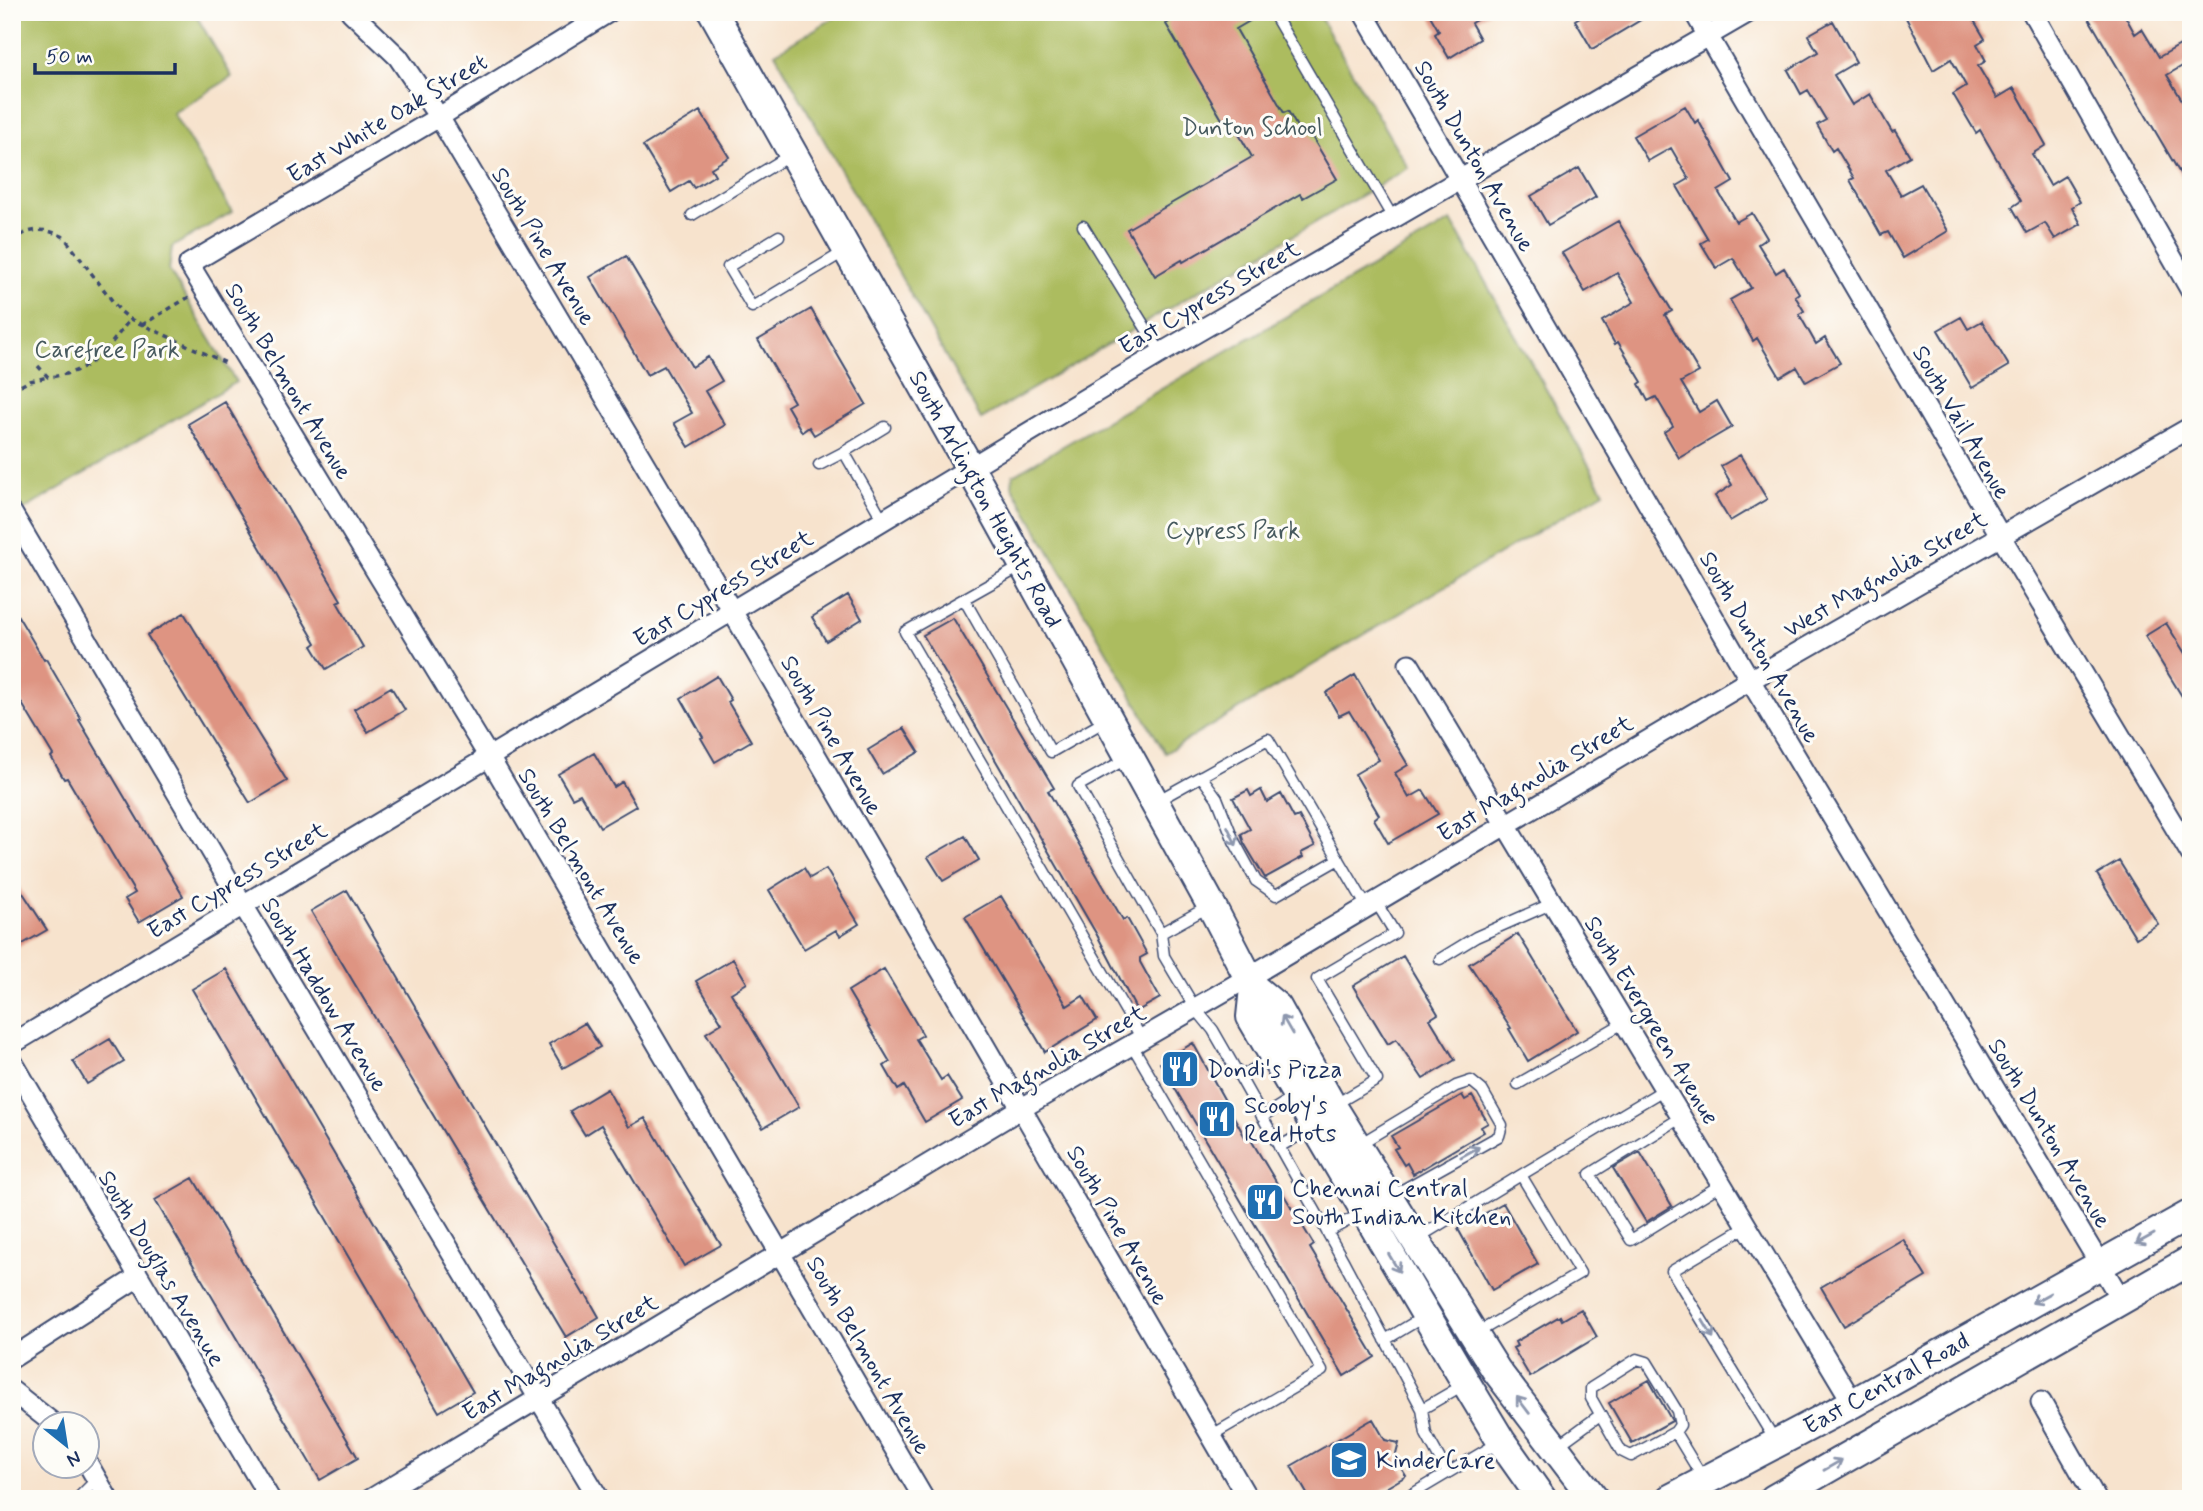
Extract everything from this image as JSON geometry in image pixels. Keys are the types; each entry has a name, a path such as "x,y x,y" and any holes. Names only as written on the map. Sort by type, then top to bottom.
{"main road":[{"name":"South Arlington Heights Road","path":"713,12 970,468 1252,983 1277,1007 1364,1212 1466,1383 1542,1499"},
{"name":"South Arlington Heights Road","path":"1252,983 1251,1017 1297,1095 1357,1145 1496,1370 1594,1499"},
{"name":"East Central Road","path":"1670,1499 1853,1402 2191,1214"},
{"path":"2122,1301 2191,1261"},
{"path":"2122,1301 2191,1280"},
{"name":"East Central Road","path":"1774,1499 2122,1301"}],"street":[{"name":"South Pine Avenue","path":"351,12 398,57 439,117 732,611 1248,1499"},
{"name":"East White Oak Street","path":"189,264 439,117 609,12"},
{"name":"South Dunton Avenue","path":"1363,12 1750,680 2122,1301"},
{"name":"South Vail Avenue","path":"1694,12 2000,535 2191,854"},
{"name":"East Cypress Street","path":"12,1044 1161,353 1749,12"},
{"path":"2032,12 2191,290"},
{"name":"South Belmont Avenue","path":"189,264 489,757 924,1499"},
{"name":"West Magnolia Street","path":"1750,680 2191,427"},
{"name":"South Haddow Avenue","path":"12,513 598,1499"},
{"name":"South Evergreen Avenue","path":"1409,664 1853,1402"},
{"name":"East Magnolia Street","path":"370,1499 1022,1108 1195,1008 1252,983 1371,904 1750,680"},
{"name":"South Douglas Avenue","path":"12,1061 271,1499"},
{"path":"12,1358 138,1277"},
{"path":"12,1391 37,1410"},
{"path":"2041,1402 2096,1499"},
{"path":"97,1480 108,1499"}],"lane":[{"path":"1275,16 1394,218"},
{"path":"692,215 793,154"},
{"path":"1083,226 1161,353"},
{"path":"779,236 728,267 752,307 847,250"},
{"path":"820,465 885,428"},
{"path":"844,452 883,520"},
{"path":"1023,565 905,632 1322,1371 1212,1435"},
{"path":"964,599 1051,752 1109,719"},
{"path":"1155,802 1268,738 1339,859 1395,933 1317,979 1377,1080 1279,1147"},
{"path":"1130,757 1078,786 1161,933 1164,956 1195,1008 1213,1030 1327,1232 1422,1409 1426,1434 1447,1472"},
{"path":"1201,776 1217,799 1234,841 1256,881 1276,895 1339,859"},
{"path":"1440,959 1476,937 1553,903"},
{"path":"1161,933 1211,905"},
{"path":"1518,1084 1625,1022"},
{"path":"1240,1077 1275,1057"},
{"path":"1357,1145 1456,1086 1471,1081 1482,1090 1502,1125 1499,1136 1389,1197"},
{"path":"1415,1239 1665,1089"},
{"path":"1262,1117 1297,1095"},
{"path":"1682,1117 1590,1174 1631,1240 1723,1183"},
{"path":"1474,1335 1580,1273 1521,1175"},
{"path":"1327,1232 1364,1212"},
{"path":"1748,1226 1672,1270 1776,1443"},
{"path":"1385,1340 1425,1315"},
{"path":"1637,1359 1647,1362 1677,1411 1680,1425 1675,1432 1631,1456 1621,1451 1591,1398 1591,1388 1637,1359"},
{"path":"1422,1409 1466,1383"},
{"path":"1555,1448 1600,1415"},
{"path":"1675,1432 1704,1481"},
{"path":"1404,1499 1502,1441"},
{"path":"77,1499 88,1480"}],"path":[{"path":"12,240 37,228 64,237 120,311 130,319 233,367"},
{"path":"142,325 191,296"},
{"path":"12,390 30,381 80,370 95,361 107,350 130,319"},
{"path":"38,366 48,377"}],"green space":[{"name":"Carefree Park","path":"12,12 194,12 232,77 173,113 232,212 172,247 169,270 236,382 12,517"},
{"name":"Dunton School","path":"844,12 1317,12 1408,168 981,419 775,53"},
{"name":"Cypress Park","path":"1451,221 1604,492 1165,753 1012,486 1013,475"}],"building":[{"path":"1163,12 1265,12 1236,29 1284,113 1288,111 1301,134 1308,130 1337,179 1303,198 1300,194 1155,276 1127,229 1252,157 1229,117 1223,121 1166,24 1169,22"},
{"path":"1428,12 1490,12 1471,23 1480,39 1449,58 1435,34 1439,31"},
{"path":"1588,12 1654,12 1592,49 1575,20"},
{"path":"1903,12 1969,12 1985,39 1977,44 1986,61 1978,66 1997,98 2014,88 2046,145 2032,154 2050,185 2065,176 2080,202 2072,207 2081,224 2055,239 2045,223 2027,233 2012,207 2021,201 1980,130 1976,133 1953,94 1966,86 1951,59 1933,70"},
{"path":"2085,12 2123,12 2135,34 2142,29 2159,57 2191,39 2191,61 2167,75 2191,115 2191,192"},
{"path":"1833,21 1856,62 1834,75 1852,105 1870,94 1892,132 1895,131 1910,156 1886,170 1901,195 1921,184 1948,231 1903,258 1888,232 1881,235 1850,180 1854,178 1836,148 1832,151 1817,125 1826,120 1808,90 1801,94 1788,70 1818,52 1808,35"},
{"path":"1685,106 1695,123 1698,120 1733,182 1718,191 1736,222 1752,213 1767,238 1758,244 1776,273 1784,268 1799,293 1795,296 1804,311 1799,314 1816,344 1825,338 1840,363 1806,382 1797,367 1780,377 1757,338 1753,341 1730,300 1751,288 1733,258 1716,268 1701,243 1708,239 1677,186 1689,179 1671,148 1648,161 1633,136"},
{"path":"700,111 729,157 711,168 715,175 694,188 689,181 671,192 643,146"},
{"path":"1579,168 1596,197 1548,225 1531,196"},
{"path":"1618,221 1672,311 1665,315 1699,372 1681,382 1699,412 1717,401 1732,427 1679,458 1664,432 1673,426 1656,397 1648,401 1639,384 1642,382 1602,321 1634,302 1617,273 1585,292 1562,253"},
{"path":"626,256 692,367 708,357 722,381 705,391 725,425 689,447 674,423 692,413 664,366 647,375 590,277"},
{"path":"811,309 866,404 814,435 809,427 802,432 787,406 794,402 758,340"},
{"path":"1961,317 1968,329 1982,321 2009,366 1972,388 1938,330"},
{"path":"225,402 341,600 337,602 363,647 326,669 312,646 316,643 188,424"},
{"path":"1740,455 1767,499 1730,521 1715,496 1732,485 1721,466"},
{"path":"848,595 862,619 826,641 812,617"},
{"path":"12,606 44,660 46,659 183,896 139,922 125,899 135,893 67,778 64,779 51,757 53,755 12,687"},
{"path":"184,613 287,781 250,803 147,635"},
{"path":"953,618 1054,788 1048,791 1123,920 1127,918 1147,954 1140,958 1140,962 1160,998 1137,1011 1097,935 923,635"},
{"path":"2166,623 2191,663 2191,711 2145,636"},
{"path":"1355,675 1408,765 1395,773 1409,798 1423,790 1438,814 1388,843 1374,819 1379,815 1355,774 1379,760 1349,711 1339,716 1326,693"},
{"path":"717,676 731,700 728,702 751,741 715,762 681,698"},
{"path":"391,687 405,710 368,732 354,709"},
{"path":"904,728 919,752 882,774 868,750"},
{"path":"594,753 614,787 622,782 636,806 600,827 580,794 572,798 558,774"},
{"path":"1248,790 1251,796 1261,790 1267,802 1281,794 1294,818 1299,816 1315,846 1301,853 1303,857 1265,878 1244,843 1241,834 1250,829 1233,798"},
{"path":"965,836 979,860 943,881 928,857"},
{"path":"2119,861 2158,924 2136,938 2097,874"},
{"path":"804,868 810,878 826,869 859,924 840,936 836,930 804,949 769,890"},
{"path":"12,876 47,930 12,950"},
{"path":"347,890 599,1317 566,1337 311,911"},
{"path":"1001,896 1067,1006 1083,996 1097,1020 1045,1052 965,917"},
{"path":"1518,934 1577,1031 1528,1061 1509,1029 1511,1028 1469,964"},
{"path":"1403,956 1438,1014 1430,1019 1455,1060 1423,1079 1396,1039 1388,1044 1353,986"},
{"path":"733,959 747,983 731,993 799,1107 763,1128 706,1033 722,1023 696,981"},
{"path":"226,969 473,1392 439,1412 192,989"},
{"path":"884,969 923,1035 916,1039 941,1080 947,1076 962,1100 925,1122 904,1086 898,1090 884,1066 890,1062 848,991"},
{"path":"585,1023 600,1047 563,1068 549,1044"},
{"path":"110,1039 124,1062 87,1084 73,1061"},
{"path":"1193,1043 1245,1137 1248,1135 1314,1245 1310,1248 1375,1357 1344,1376 1160,1063"},
{"path":"607,1089 629,1127 645,1118 721,1245 684,1266 601,1125 585,1135 570,1111"},
{"path":"1462,1095 1465,1100 1472,1096 1488,1123 1481,1127 1484,1132 1413,1174 1394,1149 1398,1147 1391,1136"},
{"path":"1640,1152 1672,1206 1646,1222 1613,1168"},
{"path":"193,1178 358,1458 320,1480 155,1200"},
{"path":"1503,1203 1538,1264 1492,1290 1458,1229"},
{"path":"1903,1239 1926,1277 1844,1326 1821,1287"},
{"path":"1581,1309 1597,1337 1530,1377 1513,1348 1517,1346 1515,1342 1560,1316 1562,1320"},
{"path":"1649,1380 1672,1421 1632,1443 1609,1403"},
{"name":"KinderCare","path":"1373,1419 1385,1440 1399,1443 1395,1458 1406,1476 1367,1499 1310,1499 1291,1466"}],"place":[{"name":"Dondi's Pizza","path":"1180,1069"},
{"name":"Scooby's Red Hots","path":"1217,1119"},
{"name":"Chennai Central South Indian Kitchen","path":"1265,1202"},
{"name":"KinderCare","path":"1349,1460"}]}
